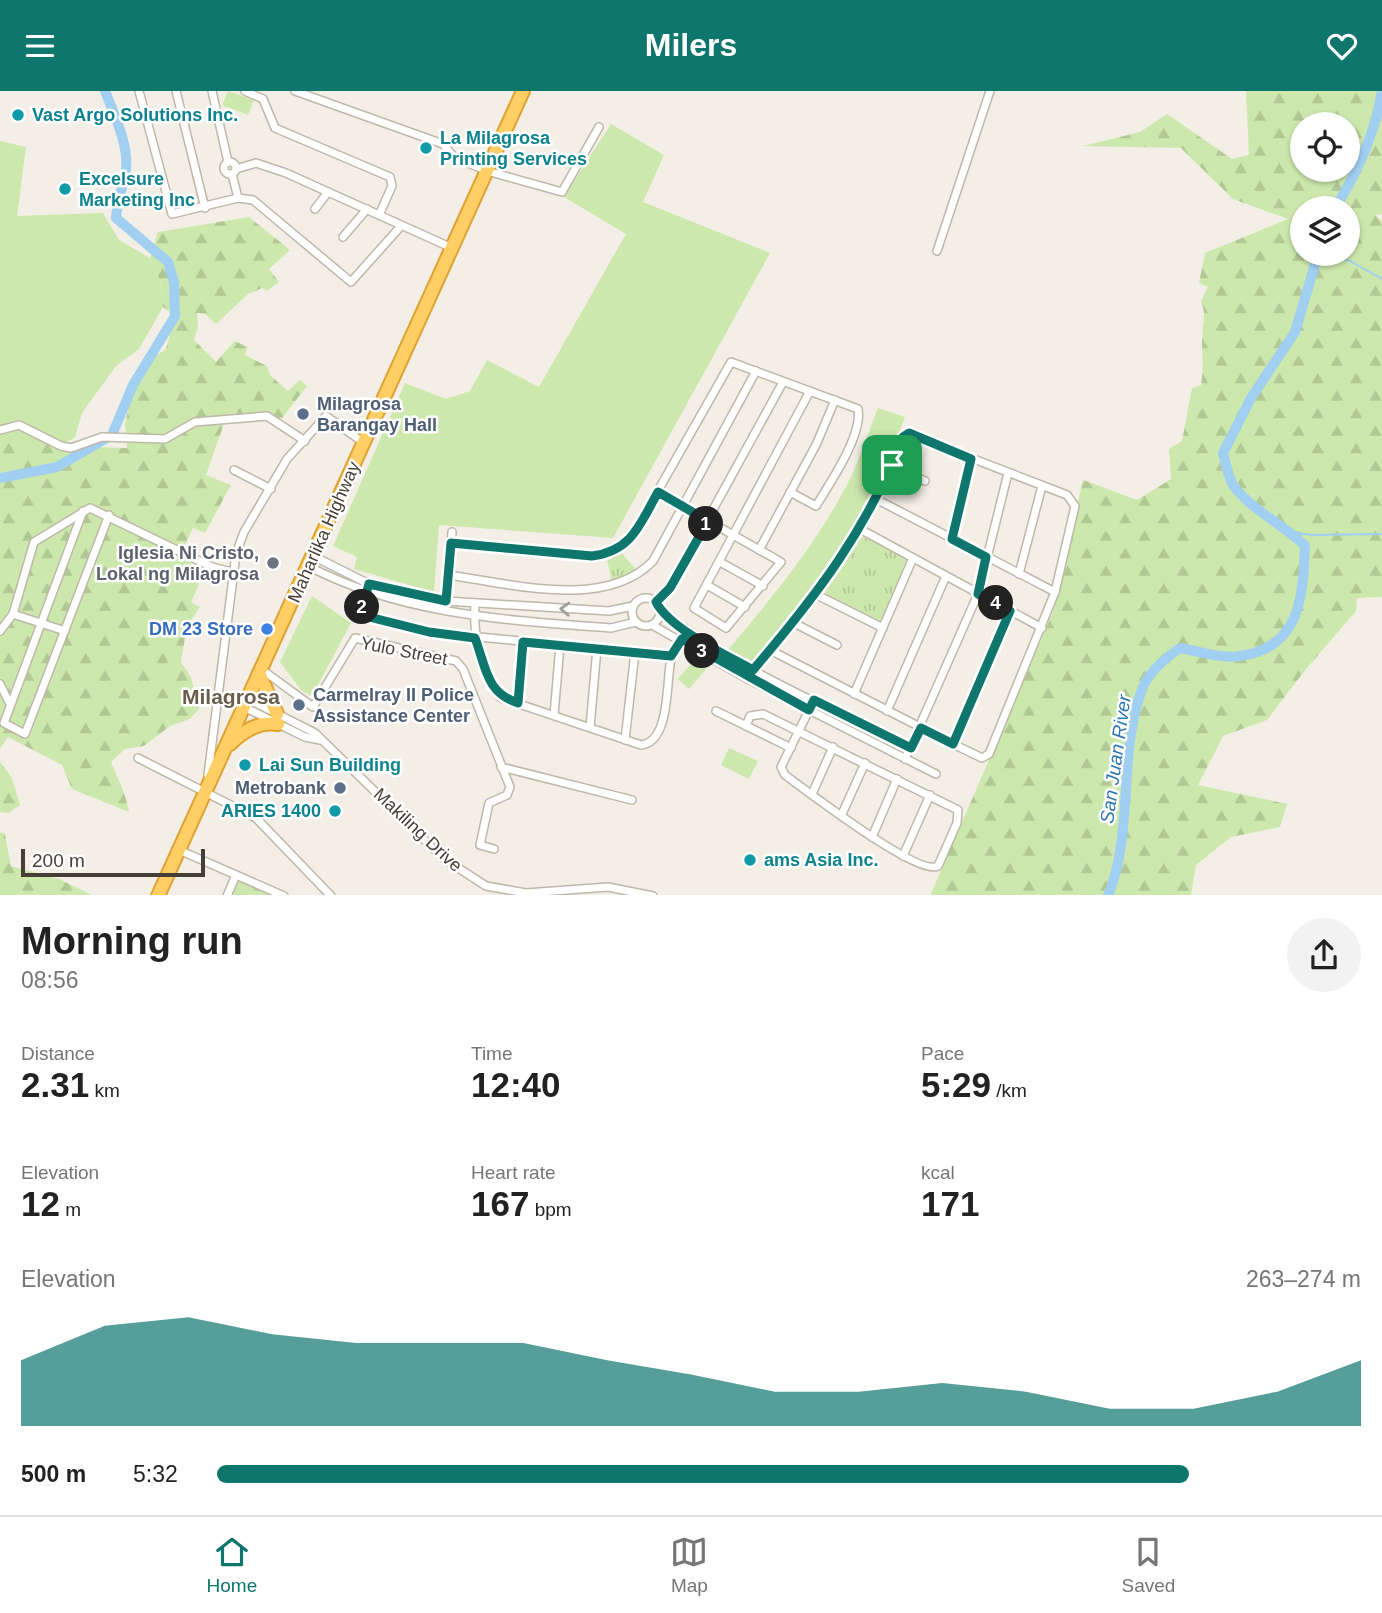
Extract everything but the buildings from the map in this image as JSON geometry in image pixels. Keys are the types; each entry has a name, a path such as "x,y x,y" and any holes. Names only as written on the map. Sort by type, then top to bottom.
{"highway":[{"name":"Maharlika Highway","path":"158,895 523,91"},
{"path":"225,749 241,733 278,719 260,671"}],"street":[{"path":"139,91 169,211 177,215 238,198 257,203 352,282 401,226"},
{"path":"176,91 205,208"},
{"path":"212,91 228,162 233,163 238,198"},
{"path":"245,91 263,99 275,128 390,177 392,186 379,215"},
{"path":"295,91 447,146 454,157 486,171 562,192 599,127"},
{"path":"937,251 990,91"},
{"path":"234,171 256,163 452,248"},
{"path":"315,209 328,192"},
{"path":"344,237 367,209"},
{"path":"451,543 592,556 613,553 634,533 726,367 735,363 858,409 860,418 842,463 816,506 790,492"},
{"path":"448,575 587,590 610,587 634,577 653,561 756,371"},
{"path":"652,625 659,618 658,606 708,521 783,382"},
{"path":"658,492 683,507 734,536 781,562 726,628 694,608 734,536 810,391"},
{"path":"759,550 835,400"},
{"path":"0,430 19,425 61,446 71,448 102,437 165,439 195,422 267,416 305,441"},
{"path":"205,792 219,700 232,572 244,533 286,459 326,416 364,443"},
{"path":"746,678 817,595 860,529 903,437 909,433 1067,495 1075,506 1055,592 1042,628 989,754 982,758 770,650"},
{"path":"952,539 971,459"},
{"path":"892,465 925,481"},
{"path":"234,470 271,489"},
{"path":"905,759 978,594 1008,473"},
{"path":"1019,574 1042,486"},
{"path":"876,499 1055,592"},
{"path":"0,631 13,614 34,542 90,508 212,567 232,572"},
{"path":"83,510 4,723 25,734 109,515"},
{"path":"860,529 1042,628"},
{"path":"446,601 452,532"},
{"path":"854,694 913,558"},
{"path":"310,561 369,584 446,601 609,611 633,606 639,599 648,597 686,630 753,670 911,748"},
{"path":"310,561 365,592 474,617 611,628 636,622 644,626 652,625 682,639 746,678 936,774"},
{"path":"720,562 763,586"},
{"path":"887,711 946,576"},
{"path":"369,584 361,611 365,616 429,632 671,656"},
{"path":"707,585 745,607"},
{"path":"817,595 883,628"},
{"path":"475,603 475,638 494,689 501,698 646,745 666,716 671,656 682,639"},
{"path":"633,606 636,622"},
{"path":"953,744 1010,611"},
{"path":"13,614 65,631"},
{"path":"792,622 837,645"},
{"name":"Yulo Street","path":"260,671 313,707 355,638 456,661 463,669 510,787 507,795 489,803 480,845 494,849"},
{"path":"518,703 523,642"},
{"path":"554,715 560,645"},
{"path":"590,727 597,648"},
{"path":"625,740 635,652"},
{"path":"0,684 10,704"},
{"path":"746,726 750,716 756,713 799,731 833,747 958,810 959,814 943,855 934,869 903,856 872,837 785,775 781,767 791,748 799,731 809,710 814,700"},
{"name":"Makiling Drive","path":"246,703 278,719 305,737 321,741 443,858 486,886 526,893 608,887 653,895"},
{"path":"716,711 791,748"},
{"path":"812,794 833,747"},
{"path":"138,758 256,818 331,895"},
{"path":"842,814 865,763"},
{"path":"501,767 632,800"},
{"path":"872,837 897,779"},
{"path":"903,856 930,795"},
{"path":"179,850 284,895"},
{"path":"226,895 236,875"}],"green space":[{"path":"228,91 254,100 248,115 222,105"},
{"path":"1246,91 1382,91 1382,214 1375,215 1382,221 1382,597 1357,598 1356,611 1267,720 1223,736 1198,785 1287,804 1280,827 1231,837 1196,865 1191,895 930,895 1053,612 1083,480 1137,500 1171,479 1169,449 1182,441 1192,388 1201,385 1204,316 1201,301 1208,287 1199,283 1205,253 1288,219 1233,199 1181,148 1083,146 1140,132 1167,114 1232,159 1249,155"},
{"path":"611,124 664,155 643,202 770,253 613,538 439,525 434,592 354,569 357,557 333,546 405,383 446,399 470,391 487,360 539,387 626,234 564,197"},
{"path":"0,141 26,147 17,216 103,213 119,240 150,258 160,281 163,307 139,349 116,366 82,413 75,437 61,446 51,430 0,446"},
{"path":"249,217 290,250 269,269 279,282 267,291 262,288 248,294 216,324 205,314 197,313 198,327 194,340 216,362 235,341 247,347 245,355 267,366 270,375 288,391 300,380 307,386 282,418 244,414 226,418 206,475 231,485 205,533 193,528 181,553 193,565 192,575 199,584 191,602 200,607 187,626 181,662 191,677 199,709 190,719 170,726 144,746 125,749 111,762 129,812 72,789 62,765 8,737 0,749 0,446 51,429 61,446 127,448 125,425 133,385 150,360 166,349 175,316 163,307 160,281 150,258 158,232"},
{"path":"878,408 905,417 874,488 858,520 820,578 750,666 727,651 791,572 834,509 855,468"},
{"path":"861,536 907,558 883,622 827,596 825,592"},
{"path":"621,552 637,571 612,583 607,559"},
{"path":"312,596 351,623 312,696 302,691 280,662"},
{"path":"696,658 707,668 689,689 678,679"},
{"path":"729,748 758,761 749,779 721,765"},
{"path":"0,762 12,778 20,805 8,813 0,812"},
{"path":"0,832 5,834 11,866 59,879 92,895 0,895"},
{"path":"236,876 281,895 227,895"}],"waterway":[{"path":"0,478 57,467 112,435 133,385 175,316 174,282 168,262 116,218 126,160 120,130 105,91"},
{"name":"San Juan River","path":"1342,196 1364,152 1382,91"},
{"name":"San Juan River","path":"1108,895 1121,846 1134,717 1147,679 1162,662 1180,648 1226,656 1260,651 1276,642 1287,631 1295,616 1303,583 1305,546 1240,494 1231,482 1223,453 1251,398 1295,332 1314,266"},
{"path":"1359,266 1382,279"},
{"path":"1291,532 1312,535 1382,534"}],"place":[{"name":"Vast Argo Solutions Inc.","path":"18,115"},
{"name":"La Milagrosa Printing Services","path":"426,148"},
{"name":"Excelsure Marketing Inc","path":"65,189"},
{"name":"Milagrosa Barangay Hall","path":"303,414"},
{"name":"Iglesia Ni Cristo, Lokal ng Milagrosa","path":"273,563"},
{"name":"DM 23 Store","path":"267,629"},
{"name":"Carmelray II Police Assistance Center","path":"299,705"},
{"name":"Lai Sun Building","path":"245,765"},
{"name":"Metrobank","path":"340,788"},
{"name":"ARIES 1400","path":"335,811"},
{"name":"ams Asia Inc.","path":"750,860"}],"district":[{"name":"Milagrosa","path":"231,697"}],"route":[{"path":"909,433 971,459 952,539 986,557 978,594 1010,611 953,744 921,728 911,748 814,700 809,710 732,670 682,639 671,656 523,642 518,703 501,698 494,689 475,638 429,632 365,616 361,611 369,584 446,601 451,543 592,556 613,553 634,533 658,492 708,521 670,588 656,602 660,610 686,630 753,670 817,595 860,529 892,465 903,437 909,433"}]}
